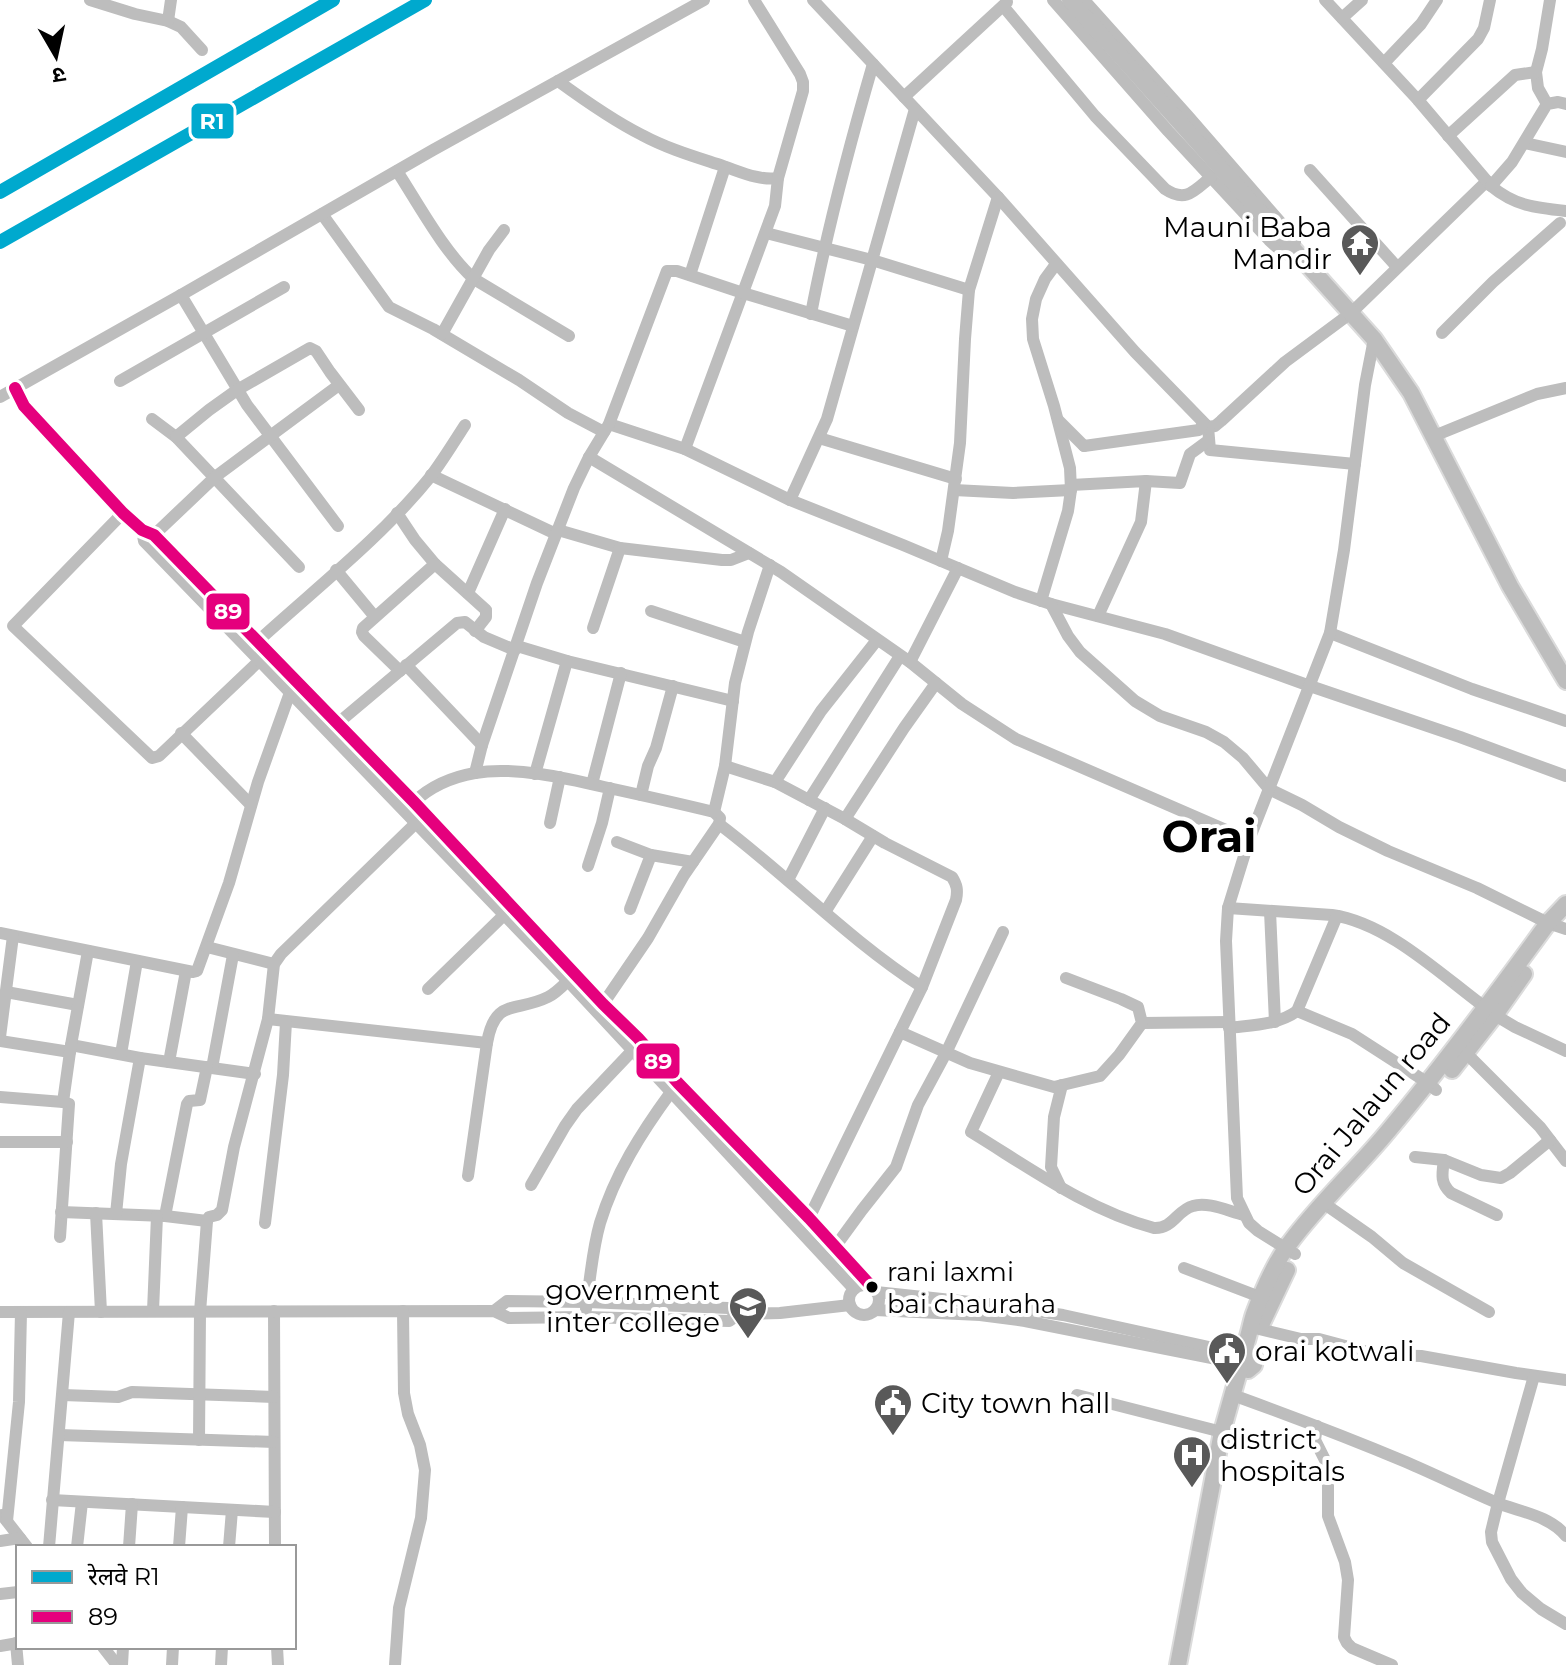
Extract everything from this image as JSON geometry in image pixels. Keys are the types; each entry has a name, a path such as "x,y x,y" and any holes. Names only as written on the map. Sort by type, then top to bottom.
{"main road":[{"path":"1070,0 1374,339 1411,393 1510,586 1566,681"},
{"name":"Orai Jalaun road","path":"1244,1360 1291,1251 1432,1087 1560,924 1566,904"},
{"name":"Orai Jalaun road","path":"1178,1665 1222,1432 1260,1297 1307,1221 1382,1146"},
{"path":"1186,1665 1241,1398 1244,1360"}],"street":[{"path":"90,0 168,21 181,27 202,50"},
{"path":"168,21 171,0"},
{"path":"0,397 704,0"},
{"path":"685,449 775,206 778,178 803,91 800,74 754,0"},
{"path":"813,0 998,197 1207,430 1210,450 1355,464"},
{"path":"1053,0 1283,253 1301,257"},
{"path":"1084,0 1288,231 1301,257"},
{"path":"1325,0 1418,100 1489,184 1505,197 1522,205 1549,209 1564,221 1493,282 1442,333"},
{"path":"1342,18 1362,0"},
{"path":"1384,63 1421,24 1437,0"},
{"path":"1418,100 1478,39 1484,28 1490,0"},
{"path":"1547,104 1538,88 1536,72 1550,0"},
{"path":"904,97 1006,3 1095,116 1165,189 1176,196 1184,196 1211,177"},
{"path":"811,314 842,171 873,64"},
{"path":"1448,136 1515,75 1536,72"},
{"path":"558,81 640,135 678,152 750,175 778,178"},
{"path":"1547,104 1566,104"},
{"path":"1070,468 1084,446 1207,430 1215,426 1285,362 1351,313 1512,162 1547,104"},
{"path":"790,500 827,419 915,109"},
{"path":"1525,143 1566,152"},
{"path":"690,275 725,167"},
{"path":"1310,170 1397,267"},
{"path":"397,171 455,260 474,279 569,336"},
{"path":"941,561 960,443 969,290 998,197"},
{"path":"322,214 384,303 519,380 568,413 606,428 685,449 790,500 1015,592 1165,634 1566,776"},
{"path":"442,334 489,250 504,230"},
{"path":"766,233 872,260 969,290"},
{"path":"1056,264 1036,299 1032,319 1033,339 1070,468 1071,488 1046,602 1080,652 1135,701 1160,716 1206,732 1224,742 1243,758 1269,789 1376,845 1560,924"},
{"path":"475,773 537,583 574,488 606,428 667,271 690,275 853,326"},
{"path":"120,381 284,287"},
{"path":"181,295 237,390 338,526"},
{"path":"1291,1251 1258,1231 1244,1215 1237,1198 1226,941 1228,908 1249,840 1330,633 1374,339"},
{"path":"176,437 237,390 310,348 316,351 359,410"},
{"path":"339,385 215,477 148,532 144,541 259,661 338,723 414,802 572,977 632,1051 854,1289"},
{"path":"15,388 24,406 123,513 148,532 257,642 292,687 504,915 603,1004 809,1218 874,1290 879,1301 875,1310 861,1315 853,1310 849,1296 854,1289 863,1285 874,1290 1063,1315 1244,1360"},
{"path":"1434,436 1537,394 1566,388"},
{"path":"152,419 176,437 299,567"},
{"path":"1057,420 1084,446"},
{"path":"257,642 397,513 431,475 465,425"},
{"path":"819,438 955,485 1013,493 1146,481 1180,483 1190,454 1207,430"},
{"path":"589,457 770,565 905,659 962,704 1016,739 1249,840"},
{"path":"431,475 557,532 620,548 722,560 749,553"},
{"path":"1098,616 1141,522 1146,481"},
{"path":"468,593 505,509"},
{"path":"123,513 13,626 152,758 159,756 259,661"},
{"path":"397,513 435,564 482,605 487,613 475,631"},
{"path":"593,628 620,548"},
{"path":"435,564 366,624 362,632 482,745"},
{"path":"603,1004 648,938 716,818 735,683 770,565"},
{"path":"809,800 905,659 958,568"},
{"path":"336,570 375,617"},
{"path":"651,611 745,642"},
{"path":"338,723 457,623 465,622 475,631 516,648 733,701"},
{"path":"1330,633 1472,689 1566,721"},
{"path":"775,782 821,711 877,640"},
{"path":"535,774 567,661"},
{"path":"592,784 621,673"},
{"path":"845,819 936,683"},
{"path":"641,795 673,686"},
{"path":"255,1074 0,1039 6,992 6,934 197,971 229,883 251,805 292,687"},
{"path":"181,733 251,805"},
{"path":"725,766 775,782 825,808 952,877 958,890 922,987 809,1218"},
{"path":"414,802 446,781 475,773 535,774 641,795 716,818 873,953 922,987"},
{"path":"550,823 560,777"},
{"path":"588,866 610,788"},
{"path":"788,880 825,808"},
{"path":"199,1440 200,1312 207,1221 222,1210 234,1147 268,1019 274,964 416,823"},
{"path":"825,912 873,836"},
{"path":"617,842 651,855 693,862"},
{"path":"630,909 651,855"},
{"path":"1228,908 1348,917 1371,926 1416,955 1490,1012 1566,1051"},
{"path":"1270,911 1275,1022"},
{"path":"428,989 504,915"},
{"path":"1142,1023 1229,1025 1275,1022 1288,1017 1297,1011 1337,916"},
{"path":"835,1247 896,1167 918,1105 1003,932"},
{"path":"207,947 274,964"},
{"path":"63,1102 88,951"},
{"path":"153,1311 161,1216 187,1104 200,1100 209,1068 233,955"},
{"path":"121,1054 137,961"},
{"path":"169,1062 186,971"},
{"path":"468,1176 489,1028 499,1013 553,995 572,977"},
{"path":"900,1032 970,1063 1054,1087 1100,1076 1142,1023 1138,1007 1066,978"},
{"path":"6,992 78,1005"},
{"path":"1297,1011 1352,1034 1432,1087"},
{"path":"268,1019 487,1043"},
{"path":"265,1223 283,1075 286,1022"},
{"path":"1462,1048 1540,1127 1566,1161"},
{"path":"531,1185 577,1109 632,1051"},
{"path":"116,1214 119,1172 140,1058"},
{"path":"999,1072 971,1132 1061,1188 1106,1211 1154,1228 1169,1226 1185,1209 1194,1205 1244,1215"},
{"path":"1061,1188 1051,1167 1054,1117 1062,1085"},
{"path":"585,1317 596,1242 611,1190 640,1136 671,1092"},
{"path":"0,1097 69,1104 60,1237"},
{"path":"1415,1157 1444,1160 1481,1175 1501,1178 1550,1140"},
{"path":"0,1142 67,1142"},
{"path":"1444,1160 1442,1183 1445,1187 1451,1193 1497,1215"},
{"path":"1329,1207 1403,1263 1489,1312"},
{"path":"61,1212 207,1221"},
{"path":"96,1213 101,1312"},
{"path":"1184,1268 1260,1297"},
{"path":"494,1311 507,1301 728,1308 739,1314 850,1305"},
{"path":"875,1310 980,1315 1025,1321 1244,1360"},
{"path":"274,1311 275,1545"},
{"path":"395,1665 399,1608 425,1492 425,1470 404,1393 403,1311"},
{"path":"0,1312 494,1311 509,1318 729,1321 739,1314"},
{"path":"21,1312 19,1402 3,1517 23,1543"},
{"path":"49,1545 69,1312"},
{"path":"1259,1329 1301,1339 1319,1339 1379,1355 1421,1356 1566,1380"},
{"path":"1534,1376 1498,1503 1491,1532 1492,1542 1522,1593 1566,1624"},
{"path":"63,1395 118,1397 132,1392 274,1397"},
{"path":"1077,1395 1222,1432"},
{"path":"1241,1398 1544,1519 1566,1536"},
{"path":"1317,1426 1315,1440 1328,1471 1328,1516 1345,1562 1348,1580 1344,1637 1352,1648 1392,1665"},
{"path":"59,1435 274,1442"},
{"path":"52,1500 275,1512"},
{"path":"77,1545 82,1502"},
{"path":"129,1545 132,1504"},
{"path":"179,1545 182,1507"},
{"path":"229,1545 232,1510"},
{"path":"0,1541 23,1543"},
{"path":"105,1649 120,1665"}],"rail line":[{"name":"R1","path":"0,192 333,0"},
{"name":"R1","path":"0,242 425,0"}],"transit line":[{"name":"89","path":"15,388 24,406 123,513 142,530 154,535 414,802 872,1287"}],"place":[{"name":"Mauni Baba Mandir","path":"1360,277"},
{"name":"rani laxmi bai chauraha","path":"872,1287"},
{"name":"government inter college","path":"748,1340"},
{"name":"orai kotwali","path":"1227,1385"},
{"name":"City town hall","path":"893,1437"},
{"name":"district hospitals","path":"1192,1489"}],"district":[{"name":"Orai","path":"1209,836"}]}
